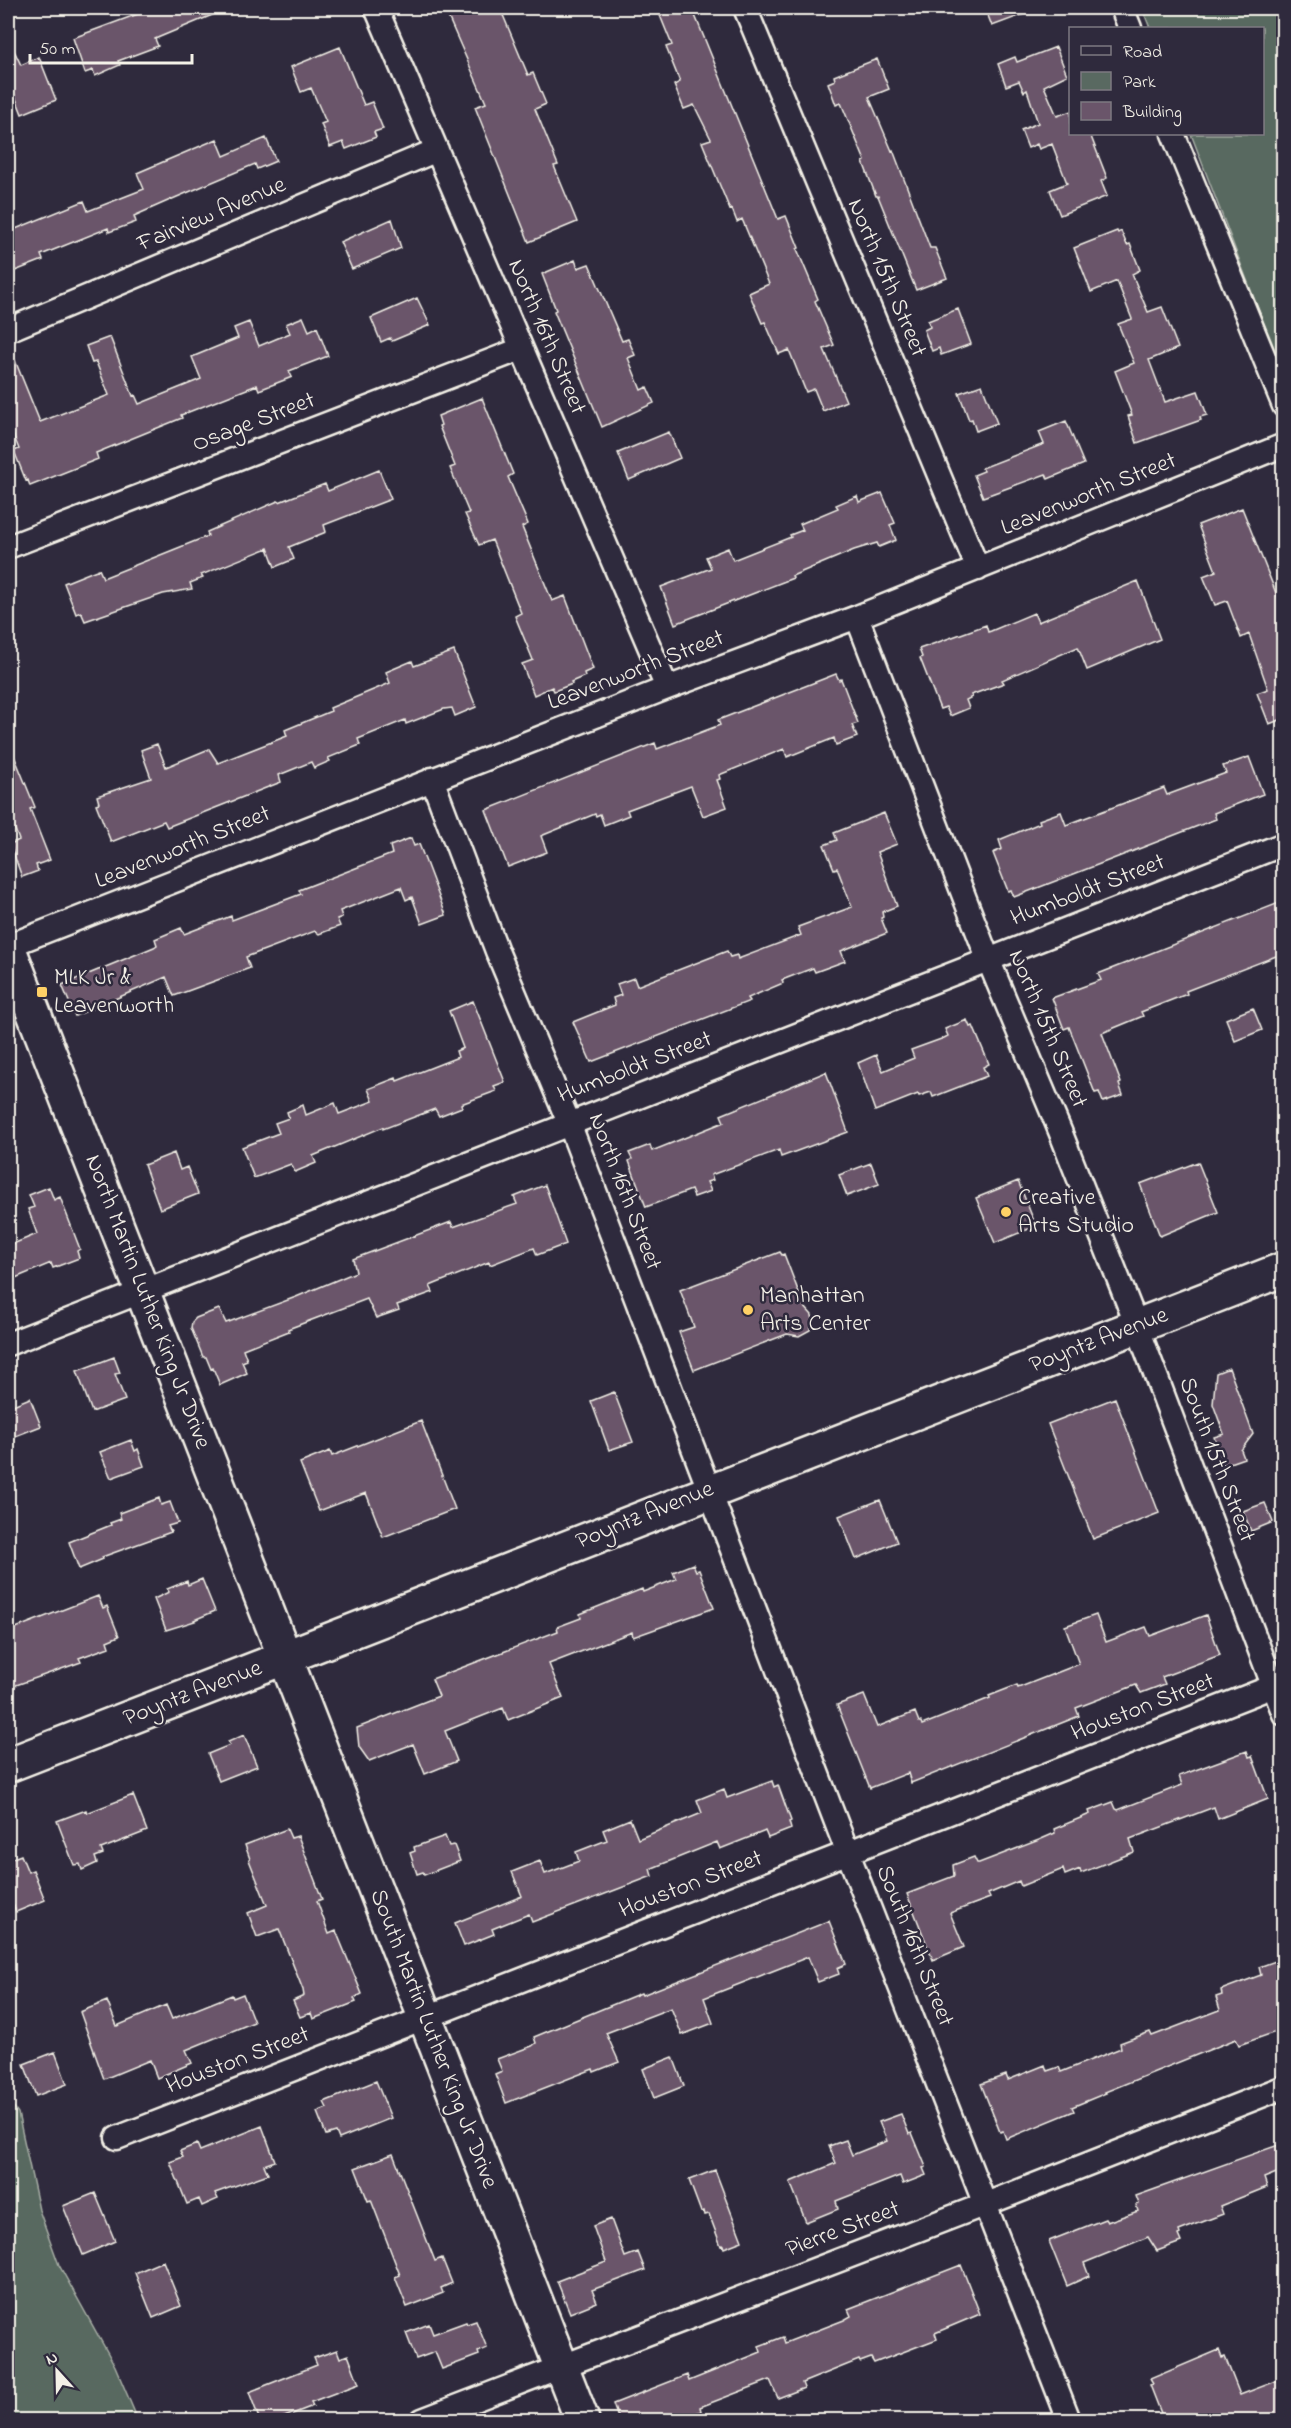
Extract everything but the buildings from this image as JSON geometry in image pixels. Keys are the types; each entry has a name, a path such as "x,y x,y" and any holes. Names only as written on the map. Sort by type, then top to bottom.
{"street":[{"name":"North 16th Street","path":"376,8 667,688"},
{"name":"North 15th Street","path":"745,8 978,569"},
{"path":"1122,8 1130,27"},
{"path":"1173,135 1284,406"},
{"name":"Fairview Avenue","path":"8,330 437,150"},
{"name":"Osage Street","path":"8,547 521,349"},
{"name":"Leavenworth Street","path":"8,946 432,779 857,617 1284,445"},
{"name":"North 15th Street","path":"857,617 988,959 1060,1131 1137,1326"},
{"name":"North 16th Street","path":"432,779 497,951 569,1123 709,1491"},
{"name":"Humboldt Street","path":"8,1344 1284,844"},
{"name":"North Martin Luther King Jr Drive","path":"8,946 222,1498 287,1657"},
{"name":"Poyntz Avenue","path":"8,1765 1284,1269"},
{"name":"South 15th Street","path":"1137,1326 1278,1684 1284,1714"},
{"name":"South 16th Street","path":"709,1491 1069,2421"},
{"name":"South Martin Luther King Jr Drive","path":"287,1657 424,2018 582,2421"},
{"name":"Houston Street","path":"117,2138 1278,1684"},
{"name":"Pierre Street","path":"422,2421 1284,2087"}],"green space":[{"path":"1142,8 1283,8 1283,374 1191,135 1264,135 1264,27 1150,27"},
{"path":"8,2099 18,2113 39,2210 59,2265 115,2366 138,2420 8,2420"}],"place":[{"name":"MLK Jr & Leavenworth","path":"42,992"},
{"name":"Creative Arts Studio","path":"1006,1212"},
{"name":"Manhattan Arts Center","path":"748,1310"}]}
